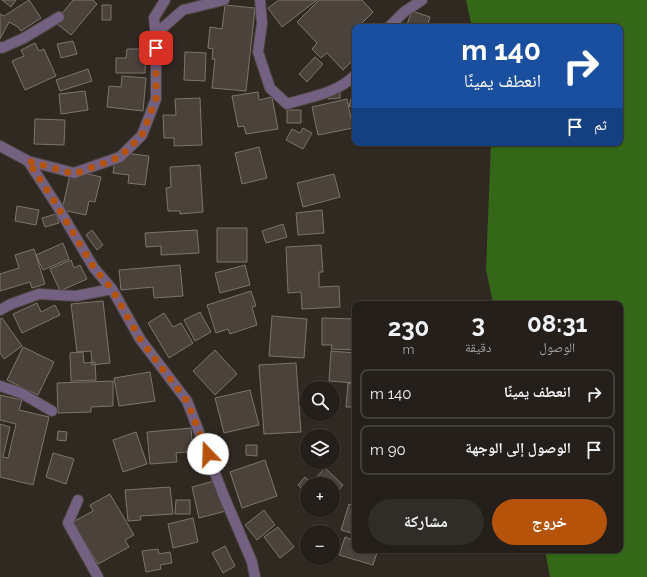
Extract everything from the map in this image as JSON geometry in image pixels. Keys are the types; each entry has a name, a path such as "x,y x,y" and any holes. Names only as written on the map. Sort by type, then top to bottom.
{"street":[{"path":"0,146 28,161 74,174 120,157 142,135 156,99 156,48 154,18 165,0"},
{"path":"156,48 159,32 183,10 224,0"},
{"path":"260,0 262,23 258,52 270,88 288,104 328,92 352,78"},
{"path":"392,24 404,12 422,0"},
{"path":"0,47 2,48 24,38 59,17"},
{"path":"28,161 56,204 94,268 112,289 140,339 187,401 223,494 252,562 255,577"},
{"path":"0,310 11,304 39,294 76,296 112,289"},
{"path":"0,386 21,393 52,411"},
{"path":"78,500 68,523 98,577"}],"green space":[{"path":"466,0 647,0 647,577 550,577 546,553 623,553 623,301 492,301 486,269 491,146 623,146 623,24 471,24"}],"building":[{"path":"2,0 16,0 11,7"},
{"path":"29,0 41,18 21,31 18,27 9,22 0,39 0,14 4,16"},
{"path":"73,0 93,0 97,4 71,35 55,22"},
{"path":"279,0 317,0 282,27 268,8"},
{"path":"319,0 362,0 373,12 361,24 352,24 352,61 343,70 327,53 321,58 312,49 317,43 297,22"},
{"path":"102,5 111,5 111,20 102,20"},
{"path":"225,5 255,8 246,91 212,88 215,59 212,59 213,49 208,48 210,27 222,29"},
{"path":"412,11 430,17 428,24 407,24"},
{"path":"73,41 77,54 61,58 57,44"},
{"path":"35,43 39,51 44,49 56,76 25,90 12,61 24,56 21,50"},
{"path":"127,49 146,49 145,73 116,73 116,58 126,58"},
{"path":"185,52 206,53 205,81 184,80"},
{"path":"315,57 323,64 307,82 299,74"},
{"path":"88,69 92,81 60,91 56,80"},
{"path":"122,76 146,78 143,111 107,107 109,86 121,87"},
{"path":"85,91 88,110 61,114 59,94"},
{"path":"340,91 340,98 328,99 328,92"},
{"path":"258,92 259,100 272,97 278,129 246,134 244,126 238,127 232,96"},
{"path":"352,96 352,107 349,106"},
{"path":"200,98 202,145 174,146 174,138 164,138 163,115 176,115 175,99"},
{"path":"347,99 352,128 318,135 312,107"},
{"path":"287,110 301,110 301,123 287,123"},
{"path":"35,119 65,120 64,145 34,144"},
{"path":"303,128 312,133 303,149 286,140 292,129 300,133"},
{"path":"259,147 267,178 242,184 235,153"},
{"path":"116,152 149,156 145,185 128,183 129,175 113,173"},
{"path":"200,165 203,212 180,214 180,211 168,211 166,188 171,187 170,167"},
{"path":"71,170 101,177 95,202 89,201 86,215 62,210"},
{"path":"334,174 340,197 303,207 297,183"},
{"path":"17,206 39,210 36,225 15,221"},
{"path":"322,210 324,233 298,235 296,213"},
{"path":"56,214 59,223 45,227 42,218"},
{"path":"283,224 287,237 266,243 262,231"},
{"path":"217,228 247,228 247,262 217,262"},
{"path":"92,230 103,245 97,250 86,235"},
{"path":"197,230 199,253 161,255 161,246 146,247 145,233"},
{"path":"63,243 69,259 43,270 36,255"},
{"path":"321,245 323,272 319,272 319,287 339,286 340,307 302,309 301,292 288,293 286,247"},
{"path":"34,249 45,284 32,288 30,282 0,291 0,274 19,268 15,255"},
{"path":"71,260 74,268 80,265 87,279 60,291 50,269"},
{"path":"180,265 183,296 154,298 153,287 121,290 119,270"},
{"path":"245,265 250,285 220,293 215,273"},
{"path":"251,291 256,306 252,307 257,325 230,334 228,329 216,333 207,305"},
{"path":"103,301 110,363 92,365 91,351 77,352 71,304"},
{"path":"37,303 41,312 55,305 60,315 22,333 13,314"},
{"path":"200,312 211,332 195,341 184,320"},
{"path":"164,313 173,327 181,323 193,343 169,358 148,323"},
{"path":"272,316 307,319 304,358 269,356"},
{"path":"2,318 22,346 4,359 0,353 0,319"},
{"path":"322,318 352,319 352,350 331,349 332,345 322,345"},
{"path":"23,347 54,362 38,395 7,380"},
{"path":"215,350 237,374 215,395 193,371"},
{"path":"331,351 352,353 352,383 329,381"},
{"path":"83,352 84,363 95,362 96,380 71,381 70,353"},
{"path":"296,363 300,432 264,434 259,365"},
{"path":"150,372 155,401 119,406 114,378"},
{"path":"113,381 113,406 91,407 91,412 58,413 57,383"},
{"path":"348,383 352,383 352,407 346,407"},
{"path":"250,390 259,425 224,433 215,398"},
{"path":"0,395 22,400 19,410 49,417 33,485 0,477 0,424 10,427 3,457 8,458 16,424 0,420"},
{"path":"191,428 193,451 176,453 177,462 150,464 147,432"},
{"path":"58,431 67,432 66,441 57,440"},
{"path":"136,432 147,464 123,472 113,440"},
{"path":"246,445 257,445 257,456 246,455"},
{"path":"53,453 74,459 66,484 46,477"},
{"path":"265,460 277,496 242,508 230,472"},
{"path":"324,469 326,469 335,477 317,477"},
{"path":"218,480 226,511 199,518 192,487"},
{"path":"170,487 173,514 140,516 141,520 128,521 125,490"},
{"path":"110,494 134,535 125,540 129,547 98,564 73,522 93,511 90,505"},
{"path":"176,500 190,500 190,514 175,514"},
{"path":"349,504 352,505 352,533 341,530"},
{"path":"264,510 275,525 257,540 245,525"},
{"path":"193,518 198,542 173,548 168,524"},
{"path":"278,527 294,547 280,558 264,537"},
{"path":"345,537 352,540 352,553 377,553 373,565 340,555"},
{"path":"225,546 235,566 223,573 212,553"},
{"path":"158,549 159,554 170,552 172,563 160,565 161,569 146,572 142,551"}],"route":[{"path":"156,48 156,99 142,135 120,157 74,174 28,161 56,204 94,268 112,289 140,339 187,401 208,454"}]}
